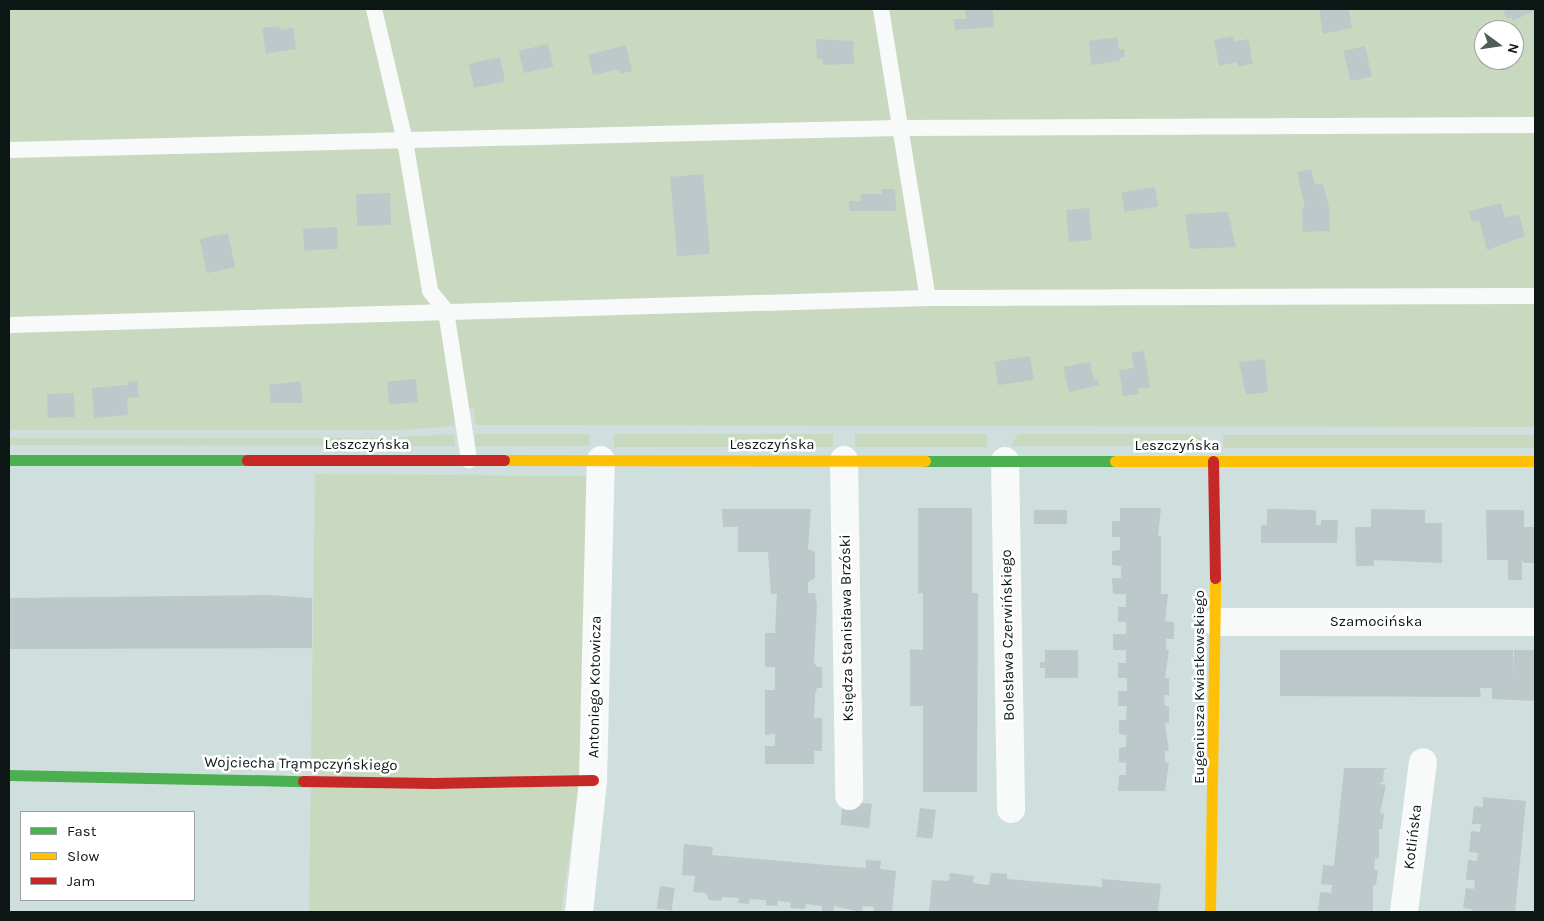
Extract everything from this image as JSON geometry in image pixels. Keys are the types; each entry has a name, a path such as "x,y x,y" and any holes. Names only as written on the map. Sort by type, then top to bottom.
{"street":[{"name":"Leszczyńska","path":"9,460 1535,462"},
{"name":"Antoniego Kotowicza","path":"579,912 593,780 601,460"},
{"name":"Księdza Stanisława Brzóski","path":"844,460 849,796"},
{"name":"Eugeniusza Kwiatkowskiego","path":"1210,912 1216,622 1213,461"},
{"name":"Bolesława Czerwińskiego","path":"1005,462 1011,809"},
{"name":"Szamocińska","path":"1216,622 1535,622"},
{"name":"Kotlińska","path":"1404,912 1423,762"},
{"name":"Wojciecha Trąmpczyńskiego","path":"9,775 434,783 593,780"}],"lane":[{"path":"374,9 405,140 430,291 446,311 469,460"},
{"path":"881,9 928,298"},
{"path":"9,150 899,128 1535,125"},
{"path":"9,324 928,298 1535,296"}],"green space":[{"path":"9,9 1535,9 1535,427 475,425 474,409 454,409 455,426 401,430 9,430"},
{"path":"454,434 455,446 9,445 9,438 388,438"},
{"path":"475,434 590,434 590,446 475,446"},
{"path":"614,434 833,434 833,447 614,447"},
{"path":"855,434 987,434 987,447 855,447"},
{"path":"1018,434 1197,434 1202,437 1205,446 1011,446"},
{"path":"1223,435 1535,435 1535,448 1223,448"},
{"path":"315,474 592,476 578,794 561,912 309,912"}],"building":[{"path":"965,9 993,9 994,27 955,30 954,19 966,19"},
{"path":"1319,9 1349,9 1352,28 1323,34"},
{"path":"1508,9 1535,9 1515,20 1511,17 1507,19 1503,12"},
{"path":"279,26 280,30 293,28 296,49 266,54 262,28"},
{"path":"1233,36 1234,42 1248,39 1253,64 1238,67 1237,62 1219,66 1214,40"},
{"path":"1117,37 1119,49 1124,49 1125,57 1120,58 1120,61 1091,65 1089,41"},
{"path":"816,39 853,41 854,64 823,65 822,59 817,59"},
{"path":"548,44 553,66 524,73 519,51"},
{"path":"626,45 632,71 620,74 619,69 593,75 588,55"},
{"path":"1365,46 1372,76 1351,81 1344,51"},
{"path":"500,57 505,81 474,88 469,64"},
{"path":"1311,169 1315,185 1323,183 1329,207 1330,231 1303,232 1302,208 1305,208 1297,172"},
{"path":"703,174 710,254 677,257 670,177"},
{"path":"1155,187 1158,207 1125,212 1121,192"},
{"path":"882,189 895,189 896,211 849,211 849,201 861,201 861,194 882,194"},
{"path":"390,193 391,225 357,226 356,194"},
{"path":"1501,203 1505,218 1519,214 1525,236 1487,250 1479,220 1472,222 1469,211"},
{"path":"1089,208 1092,240 1069,242 1066,210"},
{"path":"1228,212 1236,247 1190,249 1185,214"},
{"path":"337,227 338,249 304,251 303,229"},
{"path":"228,233 235,267 207,273 200,239"},
{"path":"1144,351 1150,387 1138,389 1139,394 1123,396 1119,370 1134,368 1131,353"},
{"path":"1030,356 1034,380 998,385 994,362"},
{"path":"1265,359 1268,392 1246,395 1239,362"},
{"path":"1090,362 1094,380 1098,379 1099,385 1069,392 1063,367"},
{"path":"416,379 418,402 389,404 387,382"},
{"path":"137,381 139,397 127,398 128,415 94,418 92,388 128,385 127,382"},
{"path":"300,381 303,403 271,403 269,385"},
{"path":"74,393 75,417 48,418 47,394"},
{"path":"918,508 972,508 972,593 978,593 977,792 923,792 923,706 910,706 910,649 923,650 923,593 918,593"},
{"path":"1120,508 1161,508 1158,536 1161,536 1161,594 1168,594 1165,621 1174,622 1174,639 1166,639 1166,649 1169,650 1165,678 1169,678 1169,695 1164,695 1165,706 1169,706 1169,723 1165,723 1169,751 1165,751 1165,762 1169,763 1165,791 1118,791 1119,775 1126,775 1126,763 1119,762 1119,748 1126,747 1126,735 1119,734 1119,720 1126,720 1127,706 1118,706 1118,691 1127,691 1127,678 1118,678 1118,663 1126,663 1126,650 1113,650 1113,634 1126,634 1126,622 1118,622 1118,607 1126,607 1126,594 1113,594 1112,578 1121,578 1121,566 1112,565 1112,551 1120,550 1120,537 1112,537 1112,521 1120,521"},
{"path":"722,509 811,509 808,549 815,552 815,578 808,582 808,593 815,593 817,605 814,662 817,667 822,667 822,688 817,688 815,694 814,718 822,718 822,751 814,751 814,764 765,764 765,746 775,746 775,734 765,735 765,690 775,690 775,667 765,667 765,633 775,633 777,594 771,594 768,552 738,552 738,527 723,527"},
{"path":"1267,509 1316,510 1316,525 1321,525 1321,520 1338,520 1337,543 1261,543 1261,525 1267,525"},
{"path":"1371,509 1425,510 1425,523 1442,523 1442,563 1374,560 1374,566 1356,566 1355,527 1371,527"},
{"path":"1034,510 1067,510 1067,524 1034,524"},
{"path":"1486,510 1524,510 1524,527 1535,527 1535,563 1524,563 1522,560 1522,580 1508,580 1508,560 1487,560"},
{"path":"268,595 312,598 312,648 9,649 9,598"},
{"path":"1045,650 1078,650 1078,678 1045,678 1045,668 1040,668 1040,662 1045,662"},
{"path":"1280,650 1513,650 1514,676 1514,650 1535,650 1534,701 1492,699 1492,688 1480,688 1481,697 1280,696"},
{"path":"1344,768 1387,768 1384,770 1383,779 1385,780 1379,784 1386,785 1380,813 1384,814 1382,829 1379,829 1379,859 1375,858 1374,869 1378,871 1376,885 1373,885 1373,912 1318,912 1320,892 1331,893 1332,885 1321,884 1323,865 1334,866"},
{"path":"1483,797 1526,801 1515,912 1471,912 1472,909 1463,908 1466,888 1474,889 1475,880 1466,880 1468,860 1477,861 1478,853 1469,852 1471,831 1480,832 1481,824 1472,824 1474,806 1483,807"},
{"path":"843,801 872,804 869,828 840,825"},
{"path":"920,808 936,810 932,839 916,837"},
{"path":"684,844 713,847 712,855 838,866 866,868 866,860 881,861 880,869 896,871 892,912 874,912 874,907 863,906 861,912 834,906 834,911 822,911 822,906 806,904 805,909 790,908 791,902 778,901 777,906 766,905 766,900 750,899 749,904 738,903 739,898 722,897 721,901 709,900 706,893 693,892 695,876 682,875"},
{"path":"950,873 974,876 973,883 989,885 991,873 1007,874 1007,879 1102,887 1102,879 1161,884 1158,912 929,912 932,880 949,881"},
{"path":"660,886 675,888 672,911 657,909"}],"traffic: fast":[{"path":"9,460 247,460"},
{"path":"925,461 1115,461"},
{"path":"9,775 303,781"}],"traffic: slow":[{"path":"504,460 925,461"},
{"path":"1115,461 1535,461"},
{"path":"1210,912 1215,578"}],"traffic: jam":[{"path":"247,460 504,460"},
{"path":"1213,461 1215,578"},
{"path":"303,781 433,783 593,780"}]}
